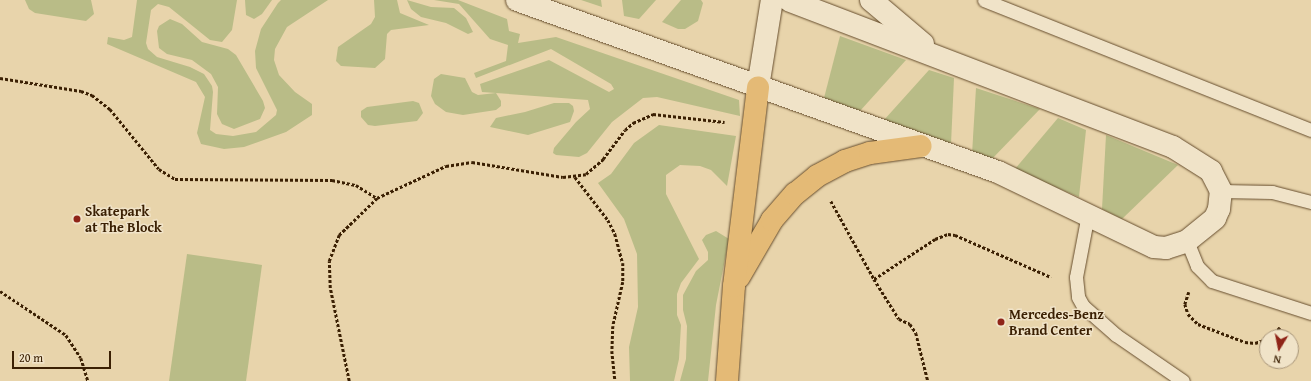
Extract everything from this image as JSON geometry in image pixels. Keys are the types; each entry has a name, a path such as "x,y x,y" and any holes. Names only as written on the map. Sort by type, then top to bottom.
{"highway":[{"path":"727,381 734,286 758,87"},
{"path":"734,286 772,220 795,194 818,176 845,161 870,153 921,146"}],"street":[{"path":"517,0 921,146 998,172 1154,247 1166,248 1187,241 1215,218 1220,205 1221,191 1211,171 1173,147 789,0"},
{"path":"758,87 772,0"},
{"path":"871,0 938,56"}],"lane":[{"path":"984,0 1311,130"},
{"path":"1221,191 1272,192 1311,202"},
{"path":"1088,214 1076,287 1083,306 1116,335 1183,381"},
{"path":"1187,241 1197,266 1207,277 1222,286 1311,313"}],"path":[{"path":"0,78 81,91 92,95 114,113 159,169 175,179 332,180 356,185 377,198"},
{"path":"349,381 330,288 329,261 339,235 377,198 446,166 472,162 575,177 595,168 634,123 653,114 664,114 754,126"},
{"path":"818,176 874,279 899,319 910,324 916,333 928,381"},
{"path":"575,177 608,220 622,255 622,282 612,345 615,381"},
{"path":"874,279 935,238 948,234 955,235 1076,287"},
{"path":"1197,266 1185,304 1192,319 1245,342 1255,343 1259,342"},
{"path":"0,291 66,335 81,358 88,381"}],"green space":[{"path":"25,0 91,0 94,14 86,21 35,13 29,9"},
{"path":"137,0 237,0 232,30 222,42 210,40 169,7 158,4 151,10 146,43 148,49 157,57 190,67 204,74 212,86 213,92 210,130 216,134 233,136 256,132 276,115 277,110 256,68 255,51 261,29 278,3 281,0 328,0 287,27 275,49 274,60 279,75 295,92 312,104 312,115 286,132 244,147 224,149 201,144 197,133 205,97 196,82 107,44 108,37 124,40 132,37"},
{"path":"245,0 272,0 262,14 254,19 246,15"},
{"path":"374,0 397,0 400,13 429,25 391,30 387,34 385,59 375,68 341,66 336,61 338,47 371,24 375,17"},
{"path":"407,0 431,7 454,8 466,18 473,32 468,34 446,23 421,17 411,9"},
{"path":"434,0 458,0 507,19 509,31 520,34 518,43 556,37 739,100 740,116 657,97 643,98 612,122 587,153 579,157 556,155 553,153 554,148 576,122 590,109 588,100 482,92 480,84 549,60 609,92 614,89 611,84 551,49 476,78 474,73 506,61 508,45 490,39 459,4"},
{"path":"581,0 601,0 602,7"},
{"path":"622,0 656,0 639,19 624,16"},
{"path":"681,0 701,0 703,3 698,21 685,29 678,29 662,22"},
{"path":"170,19 182,24 202,42 228,49 236,55 263,101 265,108 260,119 234,129 222,124 217,114 218,87 211,74 192,60 167,54 159,48 157,31 159,26"},
{"path":"840,36 906,60 860,111 824,98"},
{"path":"929,70 954,78 951,144 884,120"},
{"path":"441,74 465,78 472,92 478,95 496,93 501,101 501,106 496,110 463,115 446,112 435,104 431,96 434,79"},
{"path":"976,88 1040,109 990,161 972,154"},
{"path":"413,101 419,103 423,113 417,121 375,126 368,125 361,117 361,111 367,107"},
{"path":"554,103 569,103 573,106 574,111 570,122 528,135 490,127 496,118 525,112"},
{"path":"1058,118 1086,130 1079,197 1014,170"},
{"path":"659,125 736,136 727,186 711,170 700,166 680,165 666,175 666,194 699,259 681,283 677,294 677,315 681,325 679,359 674,381 630,381 629,347 638,307 637,254 624,219 598,183 611,174 634,143"},
{"path":"1106,135 1178,165 1122,219 1102,209"},
{"path":"716,231 729,239 716,305 708,381 680,381 686,359 687,326 683,310 683,295 696,271 708,260 708,252 702,240 706,235"},
{"path":"187,254 262,265 246,381 169,381"}],"place":[{"name":"Skatepark at The Block","path":"77,219"},
{"name":"Mercedes-Benz Brand Center","path":"1001,322"}]}
